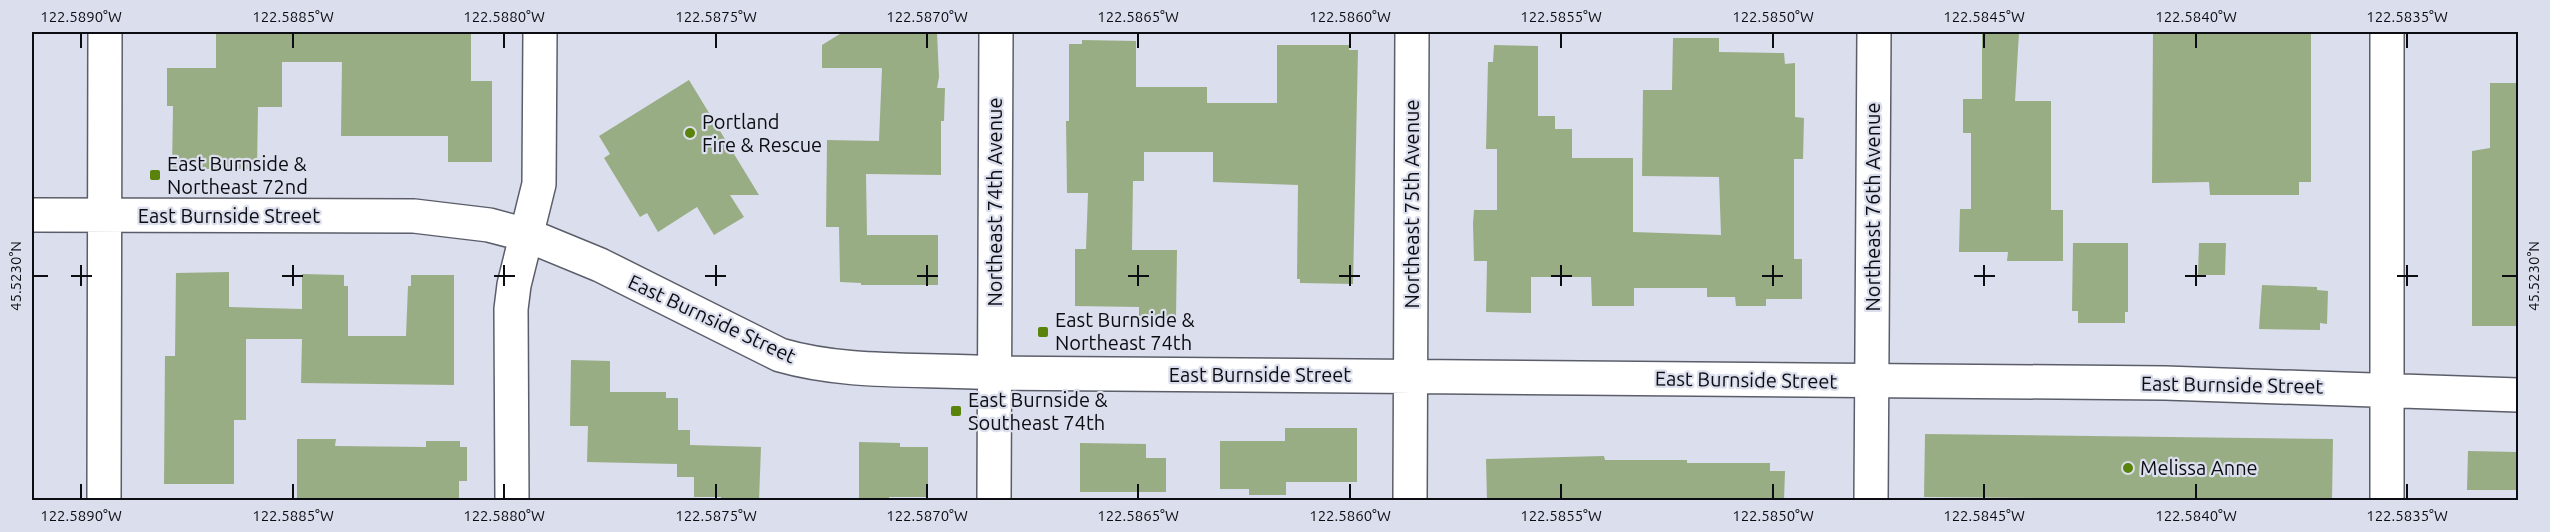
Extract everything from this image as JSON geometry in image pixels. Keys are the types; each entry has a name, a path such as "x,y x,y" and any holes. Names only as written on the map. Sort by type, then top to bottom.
{"street":[{"path":"104,501 105,32"},
{"path":"512,501 511,309 513,285 539,184 540,32"},
{"name":"Northeast 74th Avenue","path":"994,501 996,32"},
{"name":"Northeast 75th Avenue","path":"1410,501 1412,32"},
{"name":"Northeast 76th Avenue","path":"1871,501 1874,32"},
{"path":"2387,32 2387,501"},
{"name":"East Burnside Street","path":"32,215 414,216 489,225 527,235 600,265 780,355 809,364 840,368 994,373 2165,383 2387,390 2439,394 2518,394"}],"building":[{"path":"216,32 471,32 471,81 492,81 492,162 448,162 448,136 341,136 342,62 282,62 282,107 258,107 257,169 172,169 173,106 167,106 167,68 216,68"},
{"path":"843,32 937,32 939,77 937,88 945,88 944,121 941,121 941,175 866,174 867,235 938,235 938,285 861,285 861,283 840,282 839,227 826,227 827,140 879,141 882,68 822,68 822,45"},
{"path":"1982,32 2019,32 2015,101 2051,101 2051,210 2063,210 2063,261 2007,261 2008,252 1959,252 1960,209 1971,209 1971,133 1963,133 1963,99 1982,99"},
{"path":"2153,32 2311,32 2311,182 2299,182 2299,195 2210,195 2209,182 2152,183"},
{"path":"1673,38 1719,38 1719,52 1784,53 1785,64 1795,63 1795,117 1804,118 1803,159 1794,159 1794,259 1802,259 1802,299 1766,299 1766,306 1736,306 1735,297 1707,297 1707,288 1634,288 1634,306 1592,306 1591,277 1531,277 1531,313 1486,312 1487,261 1474,261 1473,224 1474,210 1497,210 1497,149 1486,149 1488,62 1493,62 1494,45 1538,46 1538,116 1555,116 1555,129 1572,129 1572,158 1633,158 1633,232 1721,235 1719,177 1642,176 1643,90 1672,90"},
{"path":"1082,40 1136,41 1136,87 1207,87 1207,103 1277,103 1277,45 1349,45 1349,50 1358,50 1353,284 1300,283 1300,279 1297,279 1298,185 1213,182 1213,152 1144,152 1144,181 1133,181 1132,250 1177,250 1176,317 1139,317 1139,307 1075,306 1075,249 1086,249 1088,193 1067,193 1066,121 1069,121 1069,44 1082,44"},
{"path":"689,80 759,195 730,195 744,217 714,235 697,207 658,232 647,213 640,217 604,158 610,154 599,136"},
{"path":"2490,83 2518,83 2518,326 2472,326 2472,151 2490,148"},
{"path":"2073,243 2128,243 2128,312 2125,312 2125,323 2078,323 2078,311 2072,311"},
{"path":"2199,243 2226,243 2225,275 2198,275"},
{"path":"229,272 229,307 302,309 302,274 344,275 344,286 348,286 348,336 406,336 408,286 411,286 411,275 454,275 454,385 301,383 302,339 246,339 246,420 234,420 234,484 164,484 165,356 175,356 176,273"},
{"path":"2262,285 2317,287 2317,290 2328,291 2327,324 2320,323 2320,330 2259,329"},
{"path":"571,360 610,361 610,392 666,392 666,398 678,398 678,430 690,430 690,445 761,447 759,501 721,501 721,497 694,497 694,477 677,477 677,464 587,462 588,426 570,426"},
{"path":"1285,428 1357,428 1357,482 1286,482 1286,495 1249,495 1249,489 1220,489 1220,441 1285,441"},
{"name":"Melissa Anne","path":"1925,434 2333,439 2332,501 1924,497"},
{"path":"297,439 336,439 335,446 426,447 426,441 460,441 460,447 467,447 467,481 459,481 459,501 297,501"},
{"path":"859,442 900,443 900,447 928,447 928,497 889,497 889,501 859,501"},
{"path":"1080,443 1146,444 1146,458 1166,458 1166,492 1080,492"},
{"path":"2468,451 2518,452 2518,490 2467,490"},
{"path":"1604,456 1605,460 1770,463 1770,471 1785,471 1784,501 1487,501 1486,459"}],"place":[{"name":"Portland Fire & Rescue","path":"690,133"},
{"name":"East Burnside & Northeast 72nd","path":"155,175"},
{"name":"East Burnside & Northeast 74th","path":"1043,332"},
{"name":"East Burnside & Southeast 74th","path":"956,411"},
{"name":"Melissa Anne","path":"2128,468"}]}
